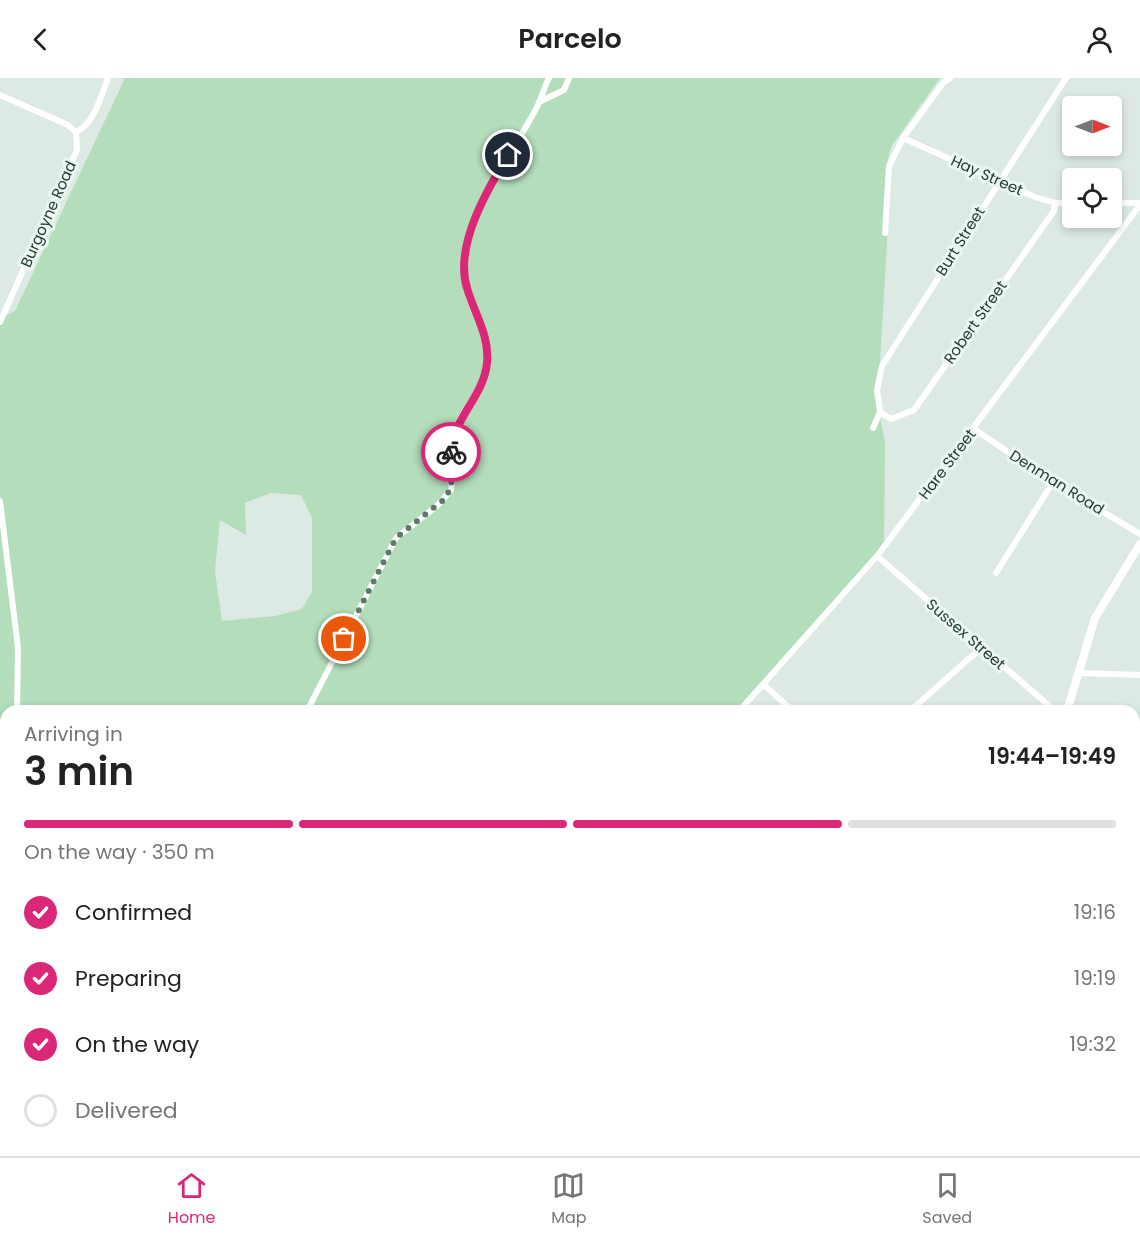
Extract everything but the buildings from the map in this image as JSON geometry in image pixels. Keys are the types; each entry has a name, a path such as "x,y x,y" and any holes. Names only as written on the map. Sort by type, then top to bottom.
{"main road":[{"path":"1069,705 1095,618 1140,544"}],"street":[{"path":"0,95 68,125 76,132 90,122 108,78"},
{"path":"310,705 396,538 438,505 451,490 455,429 482,381 488,361 485,336 465,279 466,256 473,224 487,191 539,102 549,78"},
{"path":"539,102 564,90 569,78"},
{"path":"885,233 889,166 903,138 943,83 950,78"},
{"name":"Burt Street","path":"880,412 877,390 882,366 1066,78"},
{"name":"Burgoyne Road","path":"0,322 77,150 76,132"},
{"name":"Hay Street","path":"903,138 999,181 1055,203 1062,203"},
{"name":"Robert Street","path":"880,412 891,419 914,410 1054,210 1055,203"},
{"path":"1122,203 1140,204"},
{"name":"Hare Street","path":"744,705 877,556 1140,204"},
{"path":"873,428 880,412"},
{"name":"Denman Road","path":"974,429 1053,482 1140,534"},
{"path":"996,573 1053,482"},
{"path":"0,501 18,648 17,705"},
{"name":"Sussex Street","path":"877,556 1048,705"},
{"path":"917,705 981,648"},
{"path":"1080,673 1140,675"},
{"path":"763,684 786,705"}],"green space":[{"path":"125,78 940,78 891,147 886,167 887,243 880,363 875,390 885,443 884,548 742,705 0,705 0,318 15,311","holes":["271,493 301,495 312,518 312,592 302,609 275,616 222,621 215,571 220,520 246,535 245,503"]}],"way so far":[{"path":"344,639 396,538 410,524 447,497 451,490 452,480 451,452"}],"route":[{"path":"451,452 455,429 482,381 488,361 485,336 466,286 466,256 476,214 508,155"}]}
